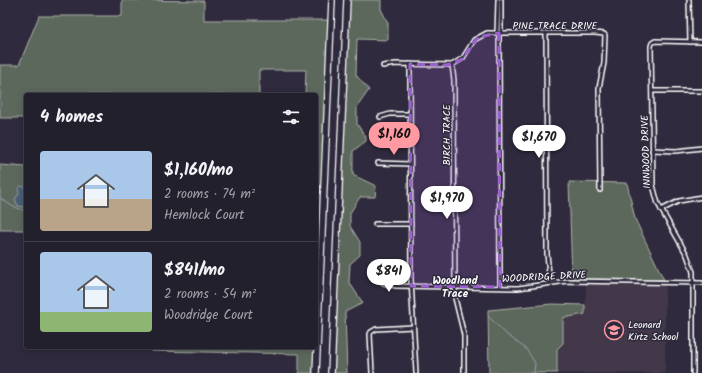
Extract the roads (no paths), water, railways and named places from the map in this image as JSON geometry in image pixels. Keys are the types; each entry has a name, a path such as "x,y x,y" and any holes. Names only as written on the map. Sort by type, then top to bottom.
{"highway":[{"path":"318,326 332,0"},
{"path":"331,373 347,0"},
{"path":"316,373 317,349"}],"street":[{"path":"498,0 500,287"},
{"path":"499,33 501,0"},
{"path":"690,0 690,42 702,42"},
{"name":"PINE TRACE DRIVE","path":"452,65 463,58 471,43 478,37 487,33 595,32 604,34 604,63 599,88 600,190"},
{"path":"546,33 547,254 550,283"},
{"name":"INNWOOD DRIVE","path":"690,42 653,42 651,46 653,185 656,200 689,259 693,272 693,373"},
{"path":"383,66 410,64 452,65"},
{"path":"410,64 411,286 416,373"},
{"name":"BIRCH TRACE","path":"452,65 454,80 455,287 456,305 464,335 464,373"},
{"path":"652,91 702,91"},
{"path":"380,117 390,114 410,114"},
{"path":"652,150 702,148"},
{"path":"378,163 410,164"},
{"path":"661,210 679,201 702,197"},
{"path":"375,224 411,224"},
{"name":"WOODRIDGE DRIVE","path":"374,277 390,285 455,287 526,287 567,281 702,283"},
{"path":"372,373 371,332 376,329 413,327"}],"water":[{"path":"22,186 24,187 24,207 18,206 15,199 19,194 18,188"}],"waterway":[{"path":"0,198 12,206 24,210"},
{"path":"488,316 506,334 526,349 535,363 534,373"}],"place":[{"name":"Leonard Kirtz School","path":"614,330"}],"district":[{"name":"Woodland Trace","path":"455,286"}]}
